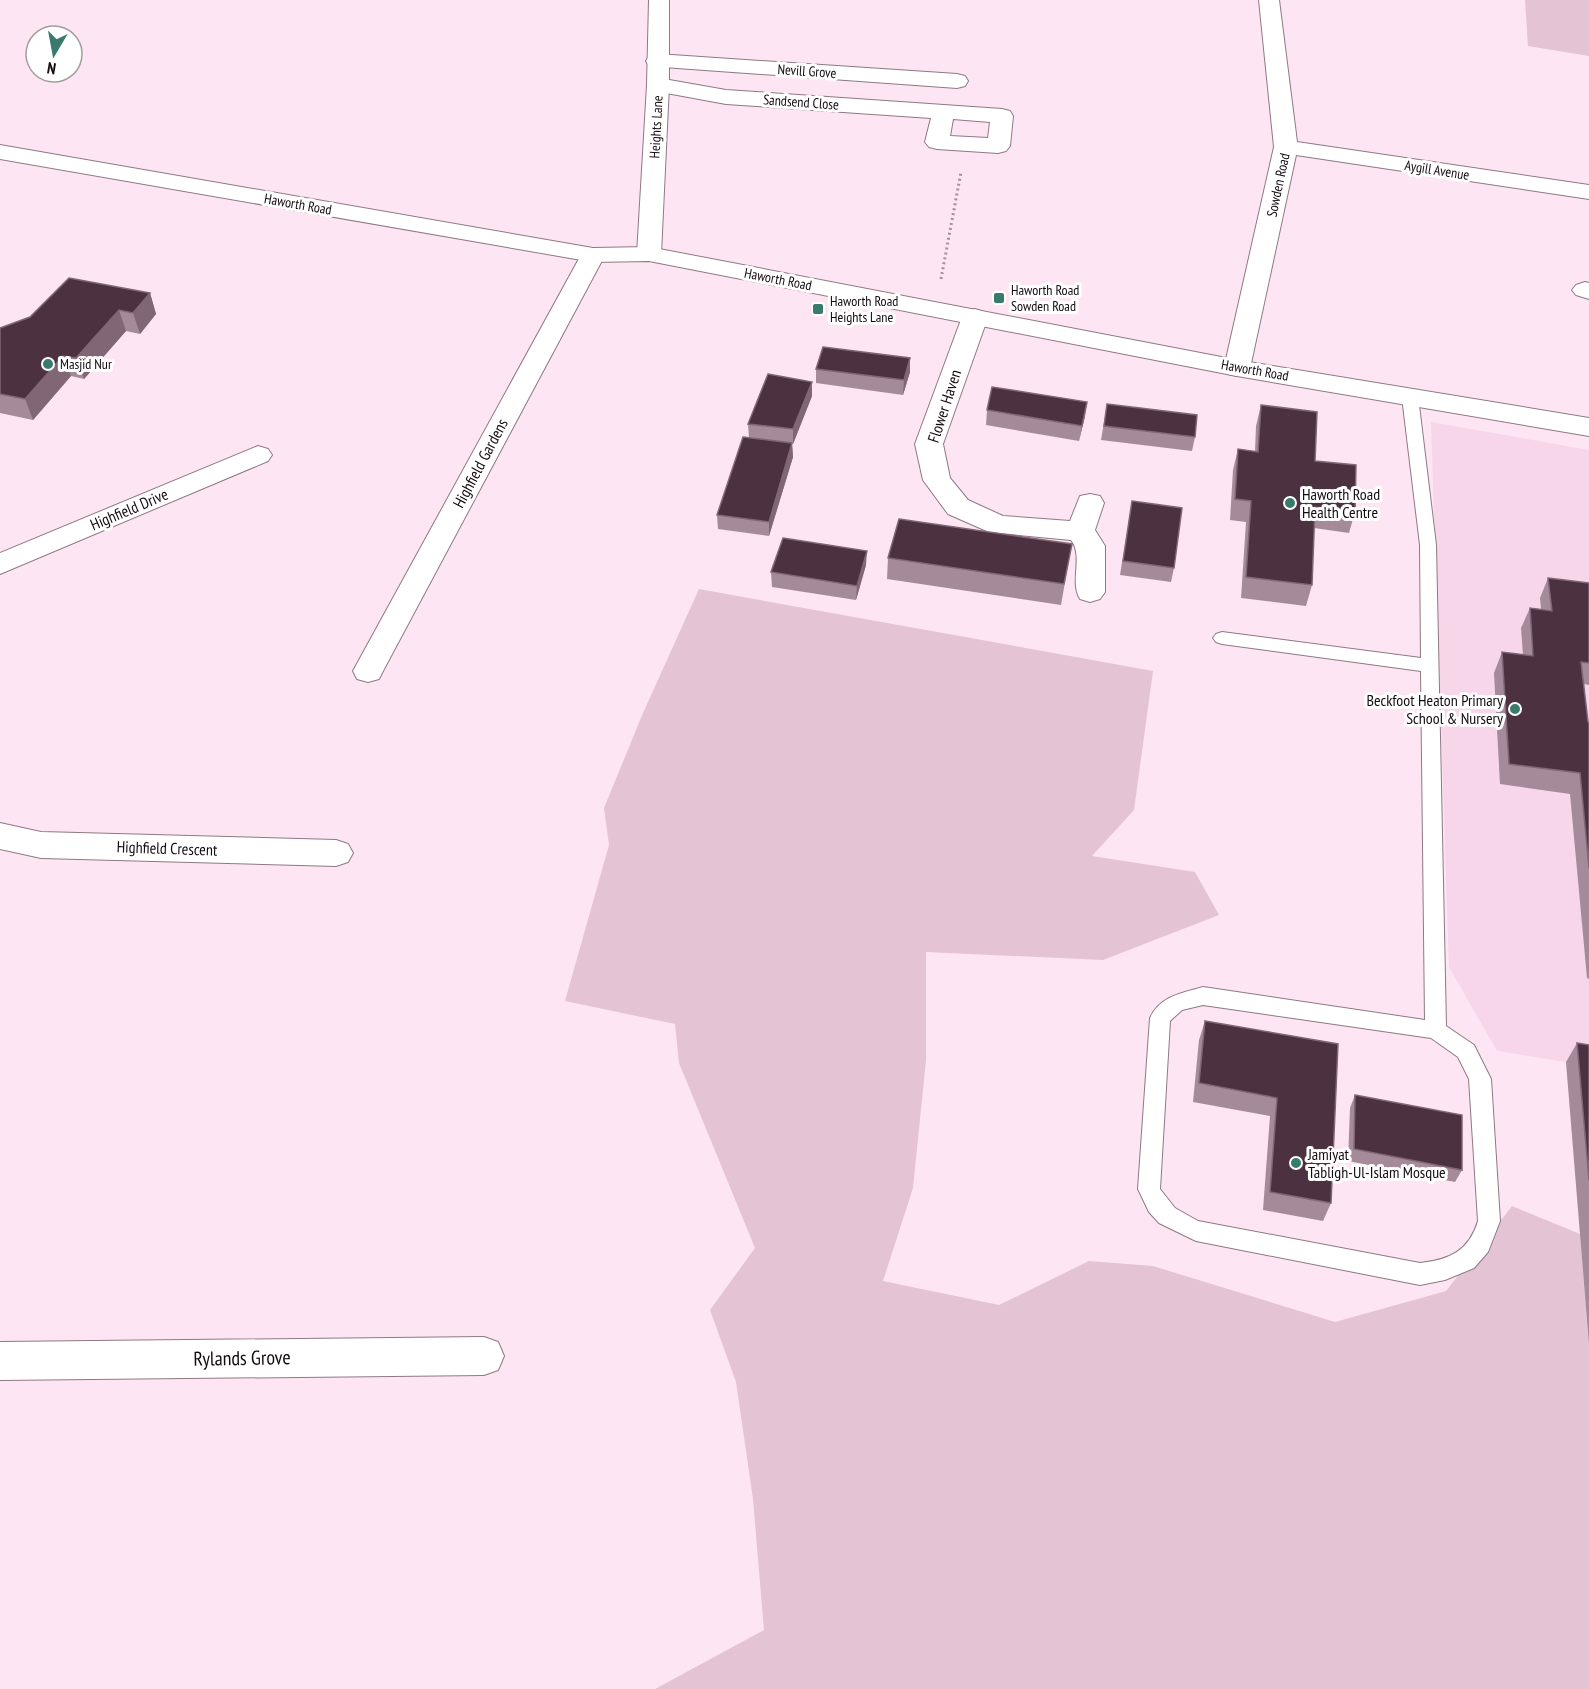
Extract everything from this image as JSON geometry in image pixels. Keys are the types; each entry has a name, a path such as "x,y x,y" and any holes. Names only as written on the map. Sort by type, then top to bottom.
{"street":[{"name":"Heights Lane","path":"649,254 658,85 659,0"},
{"name":"Sowden Road","path":"1237,368 1286,147 1269,0"},
{"name":"Nevill Grove","path":"657,61 957,81"},
{"name":"Sandsend Close","path":"658,85 726,97 944,111 1002,116 998,146 937,142 944,111"},
{"name":"Aygill Avenue","path":"1286,147 1589,192"},
{"name":"Haworth Road","path":"0,152 592,255 649,254 1237,368 1589,427"},
{"name":"Highfield Gardens","path":"368,671 592,255"},
{"name":"Flower Haven","path":"975,317 929,444 937,480 958,507 999,525 1080,531"},
{"name":"Highfield Drive","path":"0,564 258,455"},
{"path":"1090,503 1080,531 1091,546 1090,592"},
{"name":"Highfield Crescent","path":"0,836 41,844 336,854"},
{"name":"Rylands Grove","path":"0,1361 484,1356"}],"lane":[{"path":"1410,397 1428,545 1436,1029"},
{"path":"1222,638 1430,666"},
{"path":"1203,996 1436,1029 1466,1052 1480,1079 1489,1221 1485,1238 1457,1267 1420,1274 1196,1231 1176,1222 1155,1203 1149,1189 1160,1018 1176,1003 1203,996"}],"path":[{"path":"935,309 967,144"}],"shaded area":[{"path":"1525,0 1589,0 1589,56 1528,46"},
{"name":"Beckfoot Heaton Primary School & Nursery","path":"1431,422 1589,450 1589,1345 1566,1062 1497,1051 1449,967"},
{"path":"699,589 1153,671 1134,810 1092,856 1195,872 1219,915 1103,960 926,952 926,1060 913,1188 883,1281 999,1305 1089,1261 1153,1266 1335,1322 1446,1291 1512,1206 1580,1234 1589,1347 1589,1689 655,1689 764,1630 753,1499 736,1382 710,1310 755,1248 679,1063 675,1024 565,1001 609,845 604,808 643,713"}],"building":[{"path":"69,278 150,293 133,313 119,310 76,358 63,356 25,399 0,394 0,328 30,317"},
{"path":"823,347 910,358 904,380 816,369"},
{"path":"768,374 812,382 793,429 748,424"},
{"path":"992,387 1087,402 1082,426 987,410"},
{"path":"1107,404 1197,415 1195,437 1104,426"},
{"name":"Haworth Road Health Centre","path":"1261,405 1317,412 1315,461 1356,465 1355,512 1315,507 1312,585 1246,577 1251,501 1235,499 1238,449 1258,452"},
{"path":"743,437 792,443 769,522 717,515"},
{"path":"1132,501 1182,508 1174,568 1123,561"},
{"path":"899,519 1072,544 1064,584 888,558"},
{"path":"783,538 867,551 857,586 771,572"},
{"path":"1548,578 1589,583 1589,663 1581,662 1589,722 1589,868 1580,773 1509,764 1502,652 1533,656 1530,608 1552,611"},
{"name":"Jamiyat Tabligh-Ul-Islam Mosque","path":"1205,1021 1338,1044 1331,1203 1270,1192 1277,1098 1199,1083"},
{"path":"1577,1043 1589,1045 1589,1180"},
{"path":"1355,1095 1462,1115 1462,1170 1354,1149"}],"place":[{"name":"Haworth Road Sowden Road","path":"999,298"},
{"name":"Haworth Road Heights Lane","path":"818,309"},
{"name":"Masjid Nur","path":"48,364"},
{"name":"Haworth Road Health Centre","path":"1290,503"},
{"name":"Beckfoot Heaton Primary School & Nursery","path":"1515,709"},
{"name":"Jamiyat Tabligh-Ul-Islam Mosque","path":"1296,1163"}]}
